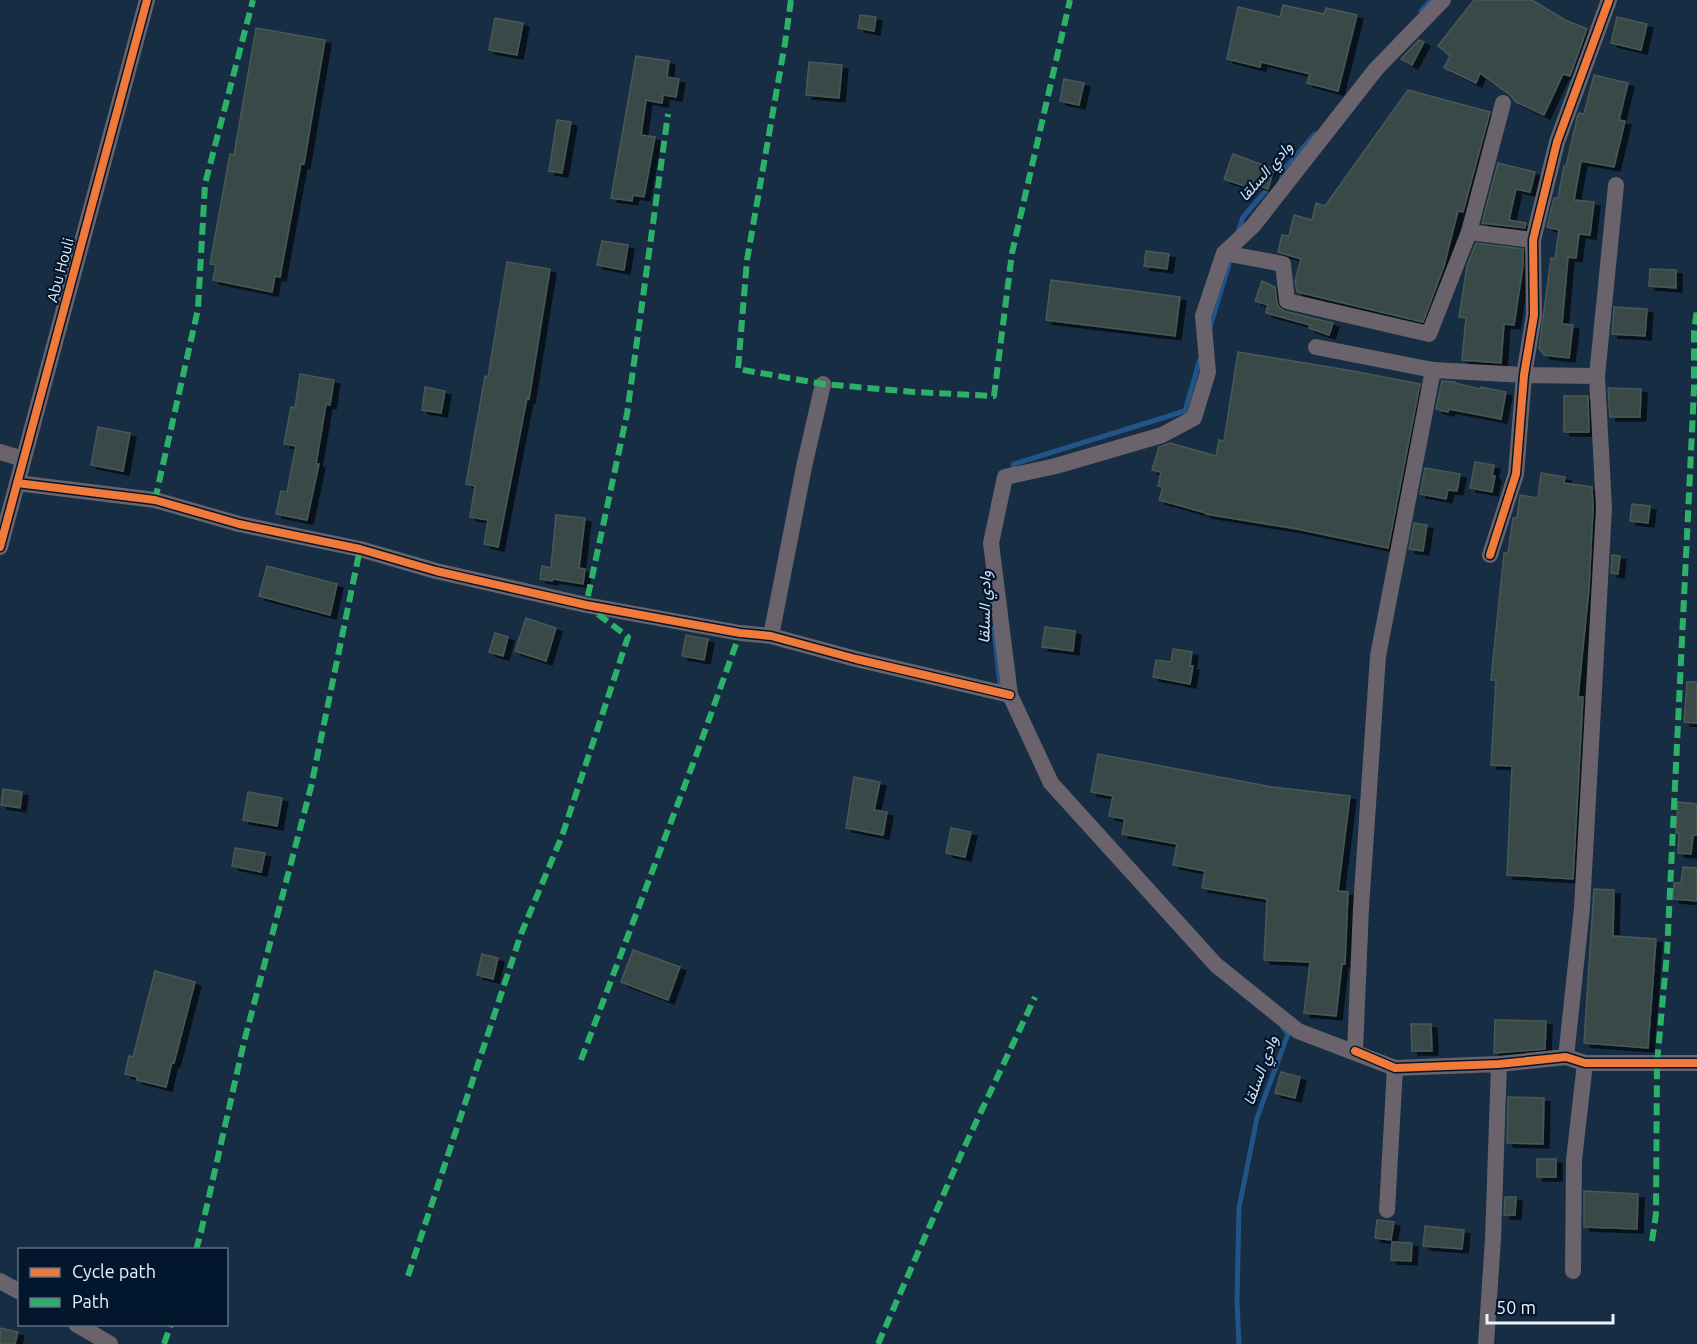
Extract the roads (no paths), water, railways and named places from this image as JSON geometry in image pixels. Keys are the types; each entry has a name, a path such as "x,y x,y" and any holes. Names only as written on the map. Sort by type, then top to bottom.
{"street":[{"name":"Abu Houli","path":"0,547 147,0"},
{"path":"1443,0 1376,69 1253,226 1224,253 1203,316 1208,372 1194,418 1162,435 1056,466 1005,477 991,543 1010,694 1051,783 1216,965 1298,1030 1395,1068 1499,1064 1566,1057 1585,1063 1697,1063"},
{"path":"1490,555 1516,474 1524,375 1534,315 1533,240 1557,142 1609,0"},
{"path":"1224,253 1283,264 1287,301 1429,334 1469,232 1503,103"},
{"path":"1566,1057 1582,908 1604,508 1597,376 1616,185"},
{"path":"1469,232 1533,240"},
{"path":"1316,347 1433,370 1597,376"},
{"path":"1355,1052 1360,908 1377,656 1433,370"},
{"path":"771,636 804,467 823,384"},
{"path":"0,452 23,459"},
{"path":"17,483 155,500 239,524 360,549 436,572 586,604 740,633 771,636 856,659 1010,694"},
{"path":"1573,1271 1574,1160 1585,1063"},
{"path":"1486,1344 1493,1239 1499,1064"},
{"path":"1388,1210 1395,1068"},
{"path":"0,1281 18,1291"},
{"path":"79,1326 110,1344"}],"waterway":[{"name":"وادي السلقا","path":"1421,11 1431,0"},
{"name":"وادي السلقا","path":"1238,232 1243,217 1315,134"},
{"name":"وادي السلقا","path":"1210,327 1230,261"},
{"name":"وادي السلقا","path":"1012,473 1014,464 1185,411 1200,359"},
{"name":"وادي السلقا","path":"994,628 1002,690"},
{"name":"وادي السلقا","path":"1239,1344 1237,1301 1239,1208 1257,1118 1288,1034 1283,1028"}]}
